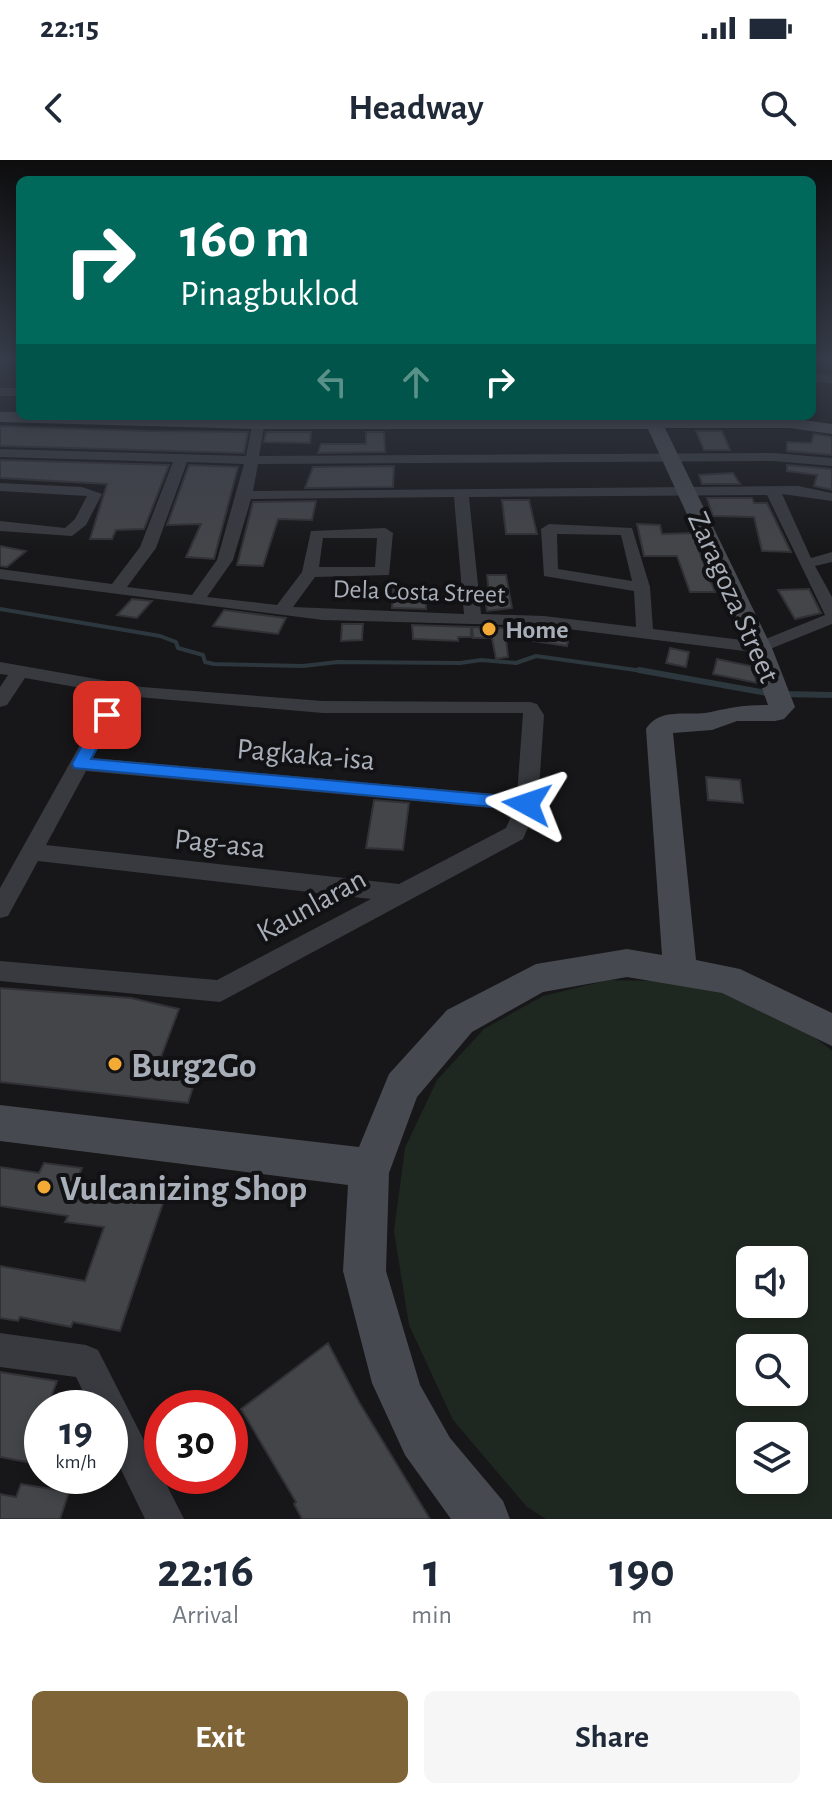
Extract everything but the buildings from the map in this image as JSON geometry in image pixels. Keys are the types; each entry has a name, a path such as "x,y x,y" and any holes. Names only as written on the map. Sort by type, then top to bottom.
{"street":[{"path":"196,601 225,560 245,495 259,424"},
{"name":"Zaragoza Street","path":"654,424 760,648 782,707 775,713 734,713 712,721 664,724 659,729 680,966"},
{"path":"801,424 832,431"},
{"path":"0,453 252,460 773,457 832,462"},
{"path":"117,589 148,548 181,459"},
{"path":"0,487 95,494 82,520 67,533 0,526"},
{"path":"245,495 798,490 832,497"},
{"path":"773,491 832,616"},
{"path":"461,494 473,617"},
{"path":"642,587 550,573 549,529 627,531 642,587 645,634"},
{"path":"283,608 310,572 316,534 385,533 383,572 310,572"},
{"path":"806,564 832,557"},
{"name":"Dela Costa Street","path":"0,574 323,615 544,621 760,648 832,616"},
{"path":"0,701 10,671 120,690 34,852 0,909"},
{"name":"Kaunlaran","path":"0,971 220,991 515,833 527,804 534,715 530,708 323,707 120,690"},
{"name":"Pagkaka-isa","path":"80,764 527,804"},
{"name":"Pag-asa","path":"34,852 399,893"},
{"path":"485,1519 437,1462 407,1411 385,1359 371,1308 365,1259 365,1211 371,1168 389,1114 409,1077 442,1036 492,997 527,980 588,965 640,962 680,966 756,988 794,1006 832,1030"},
{"path":"0,1123 371,1168"},
{"path":"0,1350 86,1362 100,1390"},
{"path":"128,1445 165,1519"}],"shaded area":[{"path":"609,980 661,981 697,986 760,1007 817,1039 832,1051 832,1519 546,1519 527,1507 453,1420 409,1325 394,1231 405,1148 437,1080 484,1029 543,996"}],"waterway":[{"path":"0,609 160,636 176,642 178,648 203,655 205,662 214,664 303,666 338,662 460,663 481,660 516,663 536,656 650,672"},
{"path":"639,670 772,694"},
{"path":"783,694 832,695"}],"place":[{"name":"Home","path":"489,629"},
{"name":"Burg2Go","path":"115,1064"},
{"name":"Vulcanizing Shop","path":"44,1187"}],"route":[{"path":"107,715 80,764 527,804"}]}
